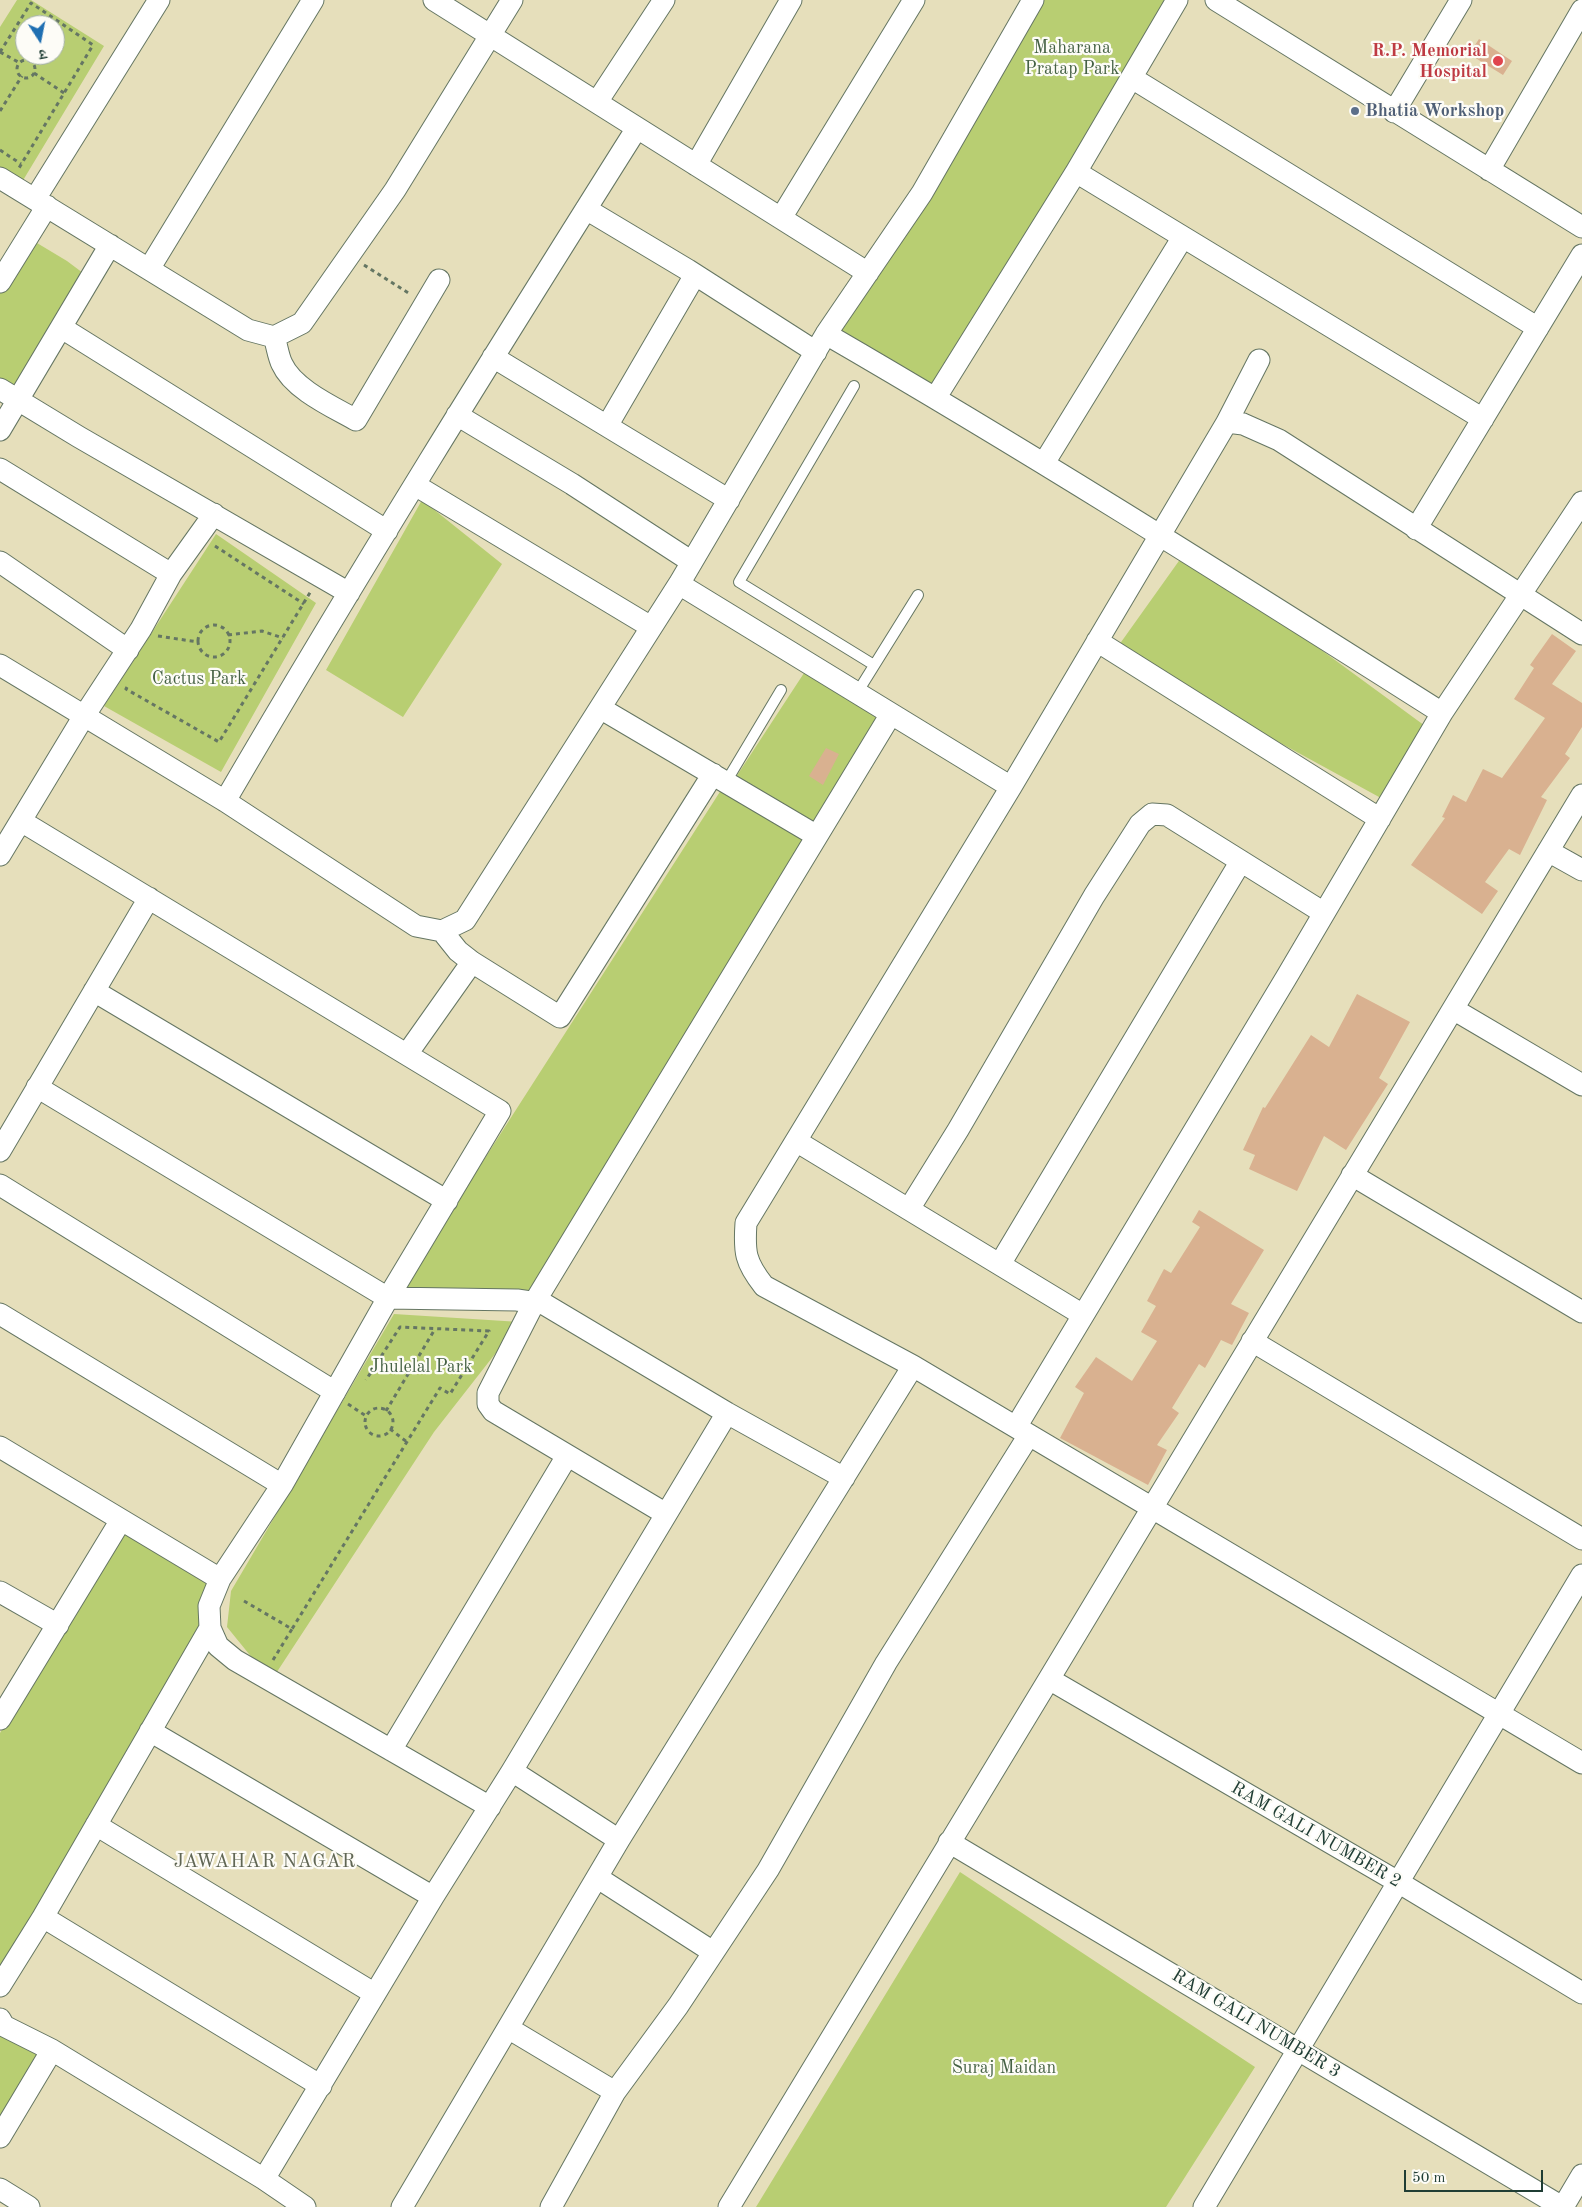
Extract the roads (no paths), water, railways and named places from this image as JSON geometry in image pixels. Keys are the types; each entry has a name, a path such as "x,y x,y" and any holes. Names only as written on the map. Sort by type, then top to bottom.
{"street":[{"path":"0,282 41,202 159,0"},
{"path":"149,269 313,0"},
{"path":"434,0 868,273"},
{"path":"5,180 248,330 274,337 302,324 395,190 512,0"},
{"path":"597,102 664,0"},
{"path":"696,165 791,0"},
{"path":"781,218 914,0"},
{"path":"0,665 225,800 416,926 442,931 465,920 679,584 821,343 922,193 1033,0"},
{"path":"936,397 1076,172 1177,0"},
{"path":"1216,0 1582,227"},
{"path":"1394,112 1462,0"},
{"path":"1489,170 1582,10"},
{"path":"1132,78 1538,328"},
{"path":"225,800 457,415 637,128"},
{"path":"1076,172 1483,419"},
{"path":"586,210 695,275 821,343 936,397 1160,534 1442,713"},
{"path":"1044,464 1183,237"},
{"path":"0,430 9,394 62,328 110,245"},
{"path":"1416,529 1582,255"},
{"path":"607,426 695,275"},
{"path":"274,337 282,364 296,382 323,401 356,420 439,280"},
{"path":"62,328 387,531"},
{"path":"493,357 729,500"},
{"path":"1258,360 1227,422 1011,788 746,1223 745,1247 751,1270 764,1286 913,1366 1582,1763"},
{"path":"9,394 79,437 349,593"},
{"path":"457,415 572,484 692,562"},
{"path":"1227,422 1243,424 1279,440 1582,634"},
{"path":"0,470 171,574"},
{"path":"415,486 651,627"},
{"path":"551,2207 615,2092 678,2006 768,1870 886,1663 1022,1431 1083,1315 1380,820 1442,713 1582,502"},
{"path":"0,855 84,716 128,650 171,574 214,514"},
{"path":"0,562 128,650"},
{"path":"679,584 1011,788"},
{"path":"1097,641 1380,820"},
{"path":"600,708 817,836"},
{"path":"666,1514 492,1411 488,1404 488,1393 534,1302 891,714"},
{"path":"442,931 458,951 472,962 560,1017 719,778"},
{"path":"729,2207 1582,795"},
{"path":"909,1209 958,1130 1094,896 1140,824 1152,814 1167,816 1324,913"},
{"path":"21,820 500,1111 388,1298 347,1399 282,1485 220,1579 209,1606 210,1628 218,1646 235,1660 490,1807"},
{"path":"1548,851 1582,870"},
{"path":"1000,1264 1242,861"},
{"path":"0,1151 149,898"},
{"path":"406,1054 472,962"},
{"path":"94,992 447,1201"},
{"path":"1453,1009 1582,1085"},
{"path":"37,1087 388,1298 517,1300 544,1304 726,1413 844,1478"},
{"path":"796,1141 1083,1315"},
{"path":"1352,1175 1582,1312"},
{"path":"0,1185 347,1399"},
{"path":"0,1314 282,1485"},
{"path":"1252,1341 1582,1539"},
{"path":"402,2207 620,1840 913,1366"},
{"path":"264,2179 432,1898 512,1771 726,1413"},
{"path":"0,1446 220,1579"},
{"path":"391,1750 567,1456"},
{"path":"0,1719 121,1520"},
{"path":"1204,2207 1582,1575"},
{"path":"0,1592 58,1625"},
{"path":"0,1986 43,1917 210,1628"},
{"name":"RAM GALI NUMBER 2","path":"1049,1679 1398,1882 1582,1993"},
{"path":"150,1731 432,1898"},
{"path":"512,1771 620,1840"},
{"path":"96,1826 375,1994"},
{"name":"RAM GALI NUMBER 3","path":"949,1842 1562,2207"},
{"path":"598,1878 713,1952"},
{"path":"43,1917 320,2086"},
{"path":"0,2019 4,2026 52,2050 264,2179 305,2207"},
{"path":"508,2028 615,2092"},
{"path":"0,2137 52,2050"},
{"path":"1562,2207 1582,2175"},
{"path":"0,2189 20,2205"}],"lane":[{"path":"854,386 739,582 874,665"},
{"path":"857,693 918,595"},
{"path":"719,778 781,690"}],"place":[{"name":"R.P. Memorial Hospital","path":"1498,61"},
{"name":"Bhatia Workshop","path":"1355,111"}],"district":[{"name":"JAWAHAR NAGAR","path":"265,1862"}],"park label":[{"name":"Maharana Pratap Park","path":"1072,58"},
{"name":"Cactus Park","path":"199,679"},
{"name":"Jhulelal Park","path":"421,1367"},
{"name":"Suraj Maidan","path":"1004,2068"}]}
